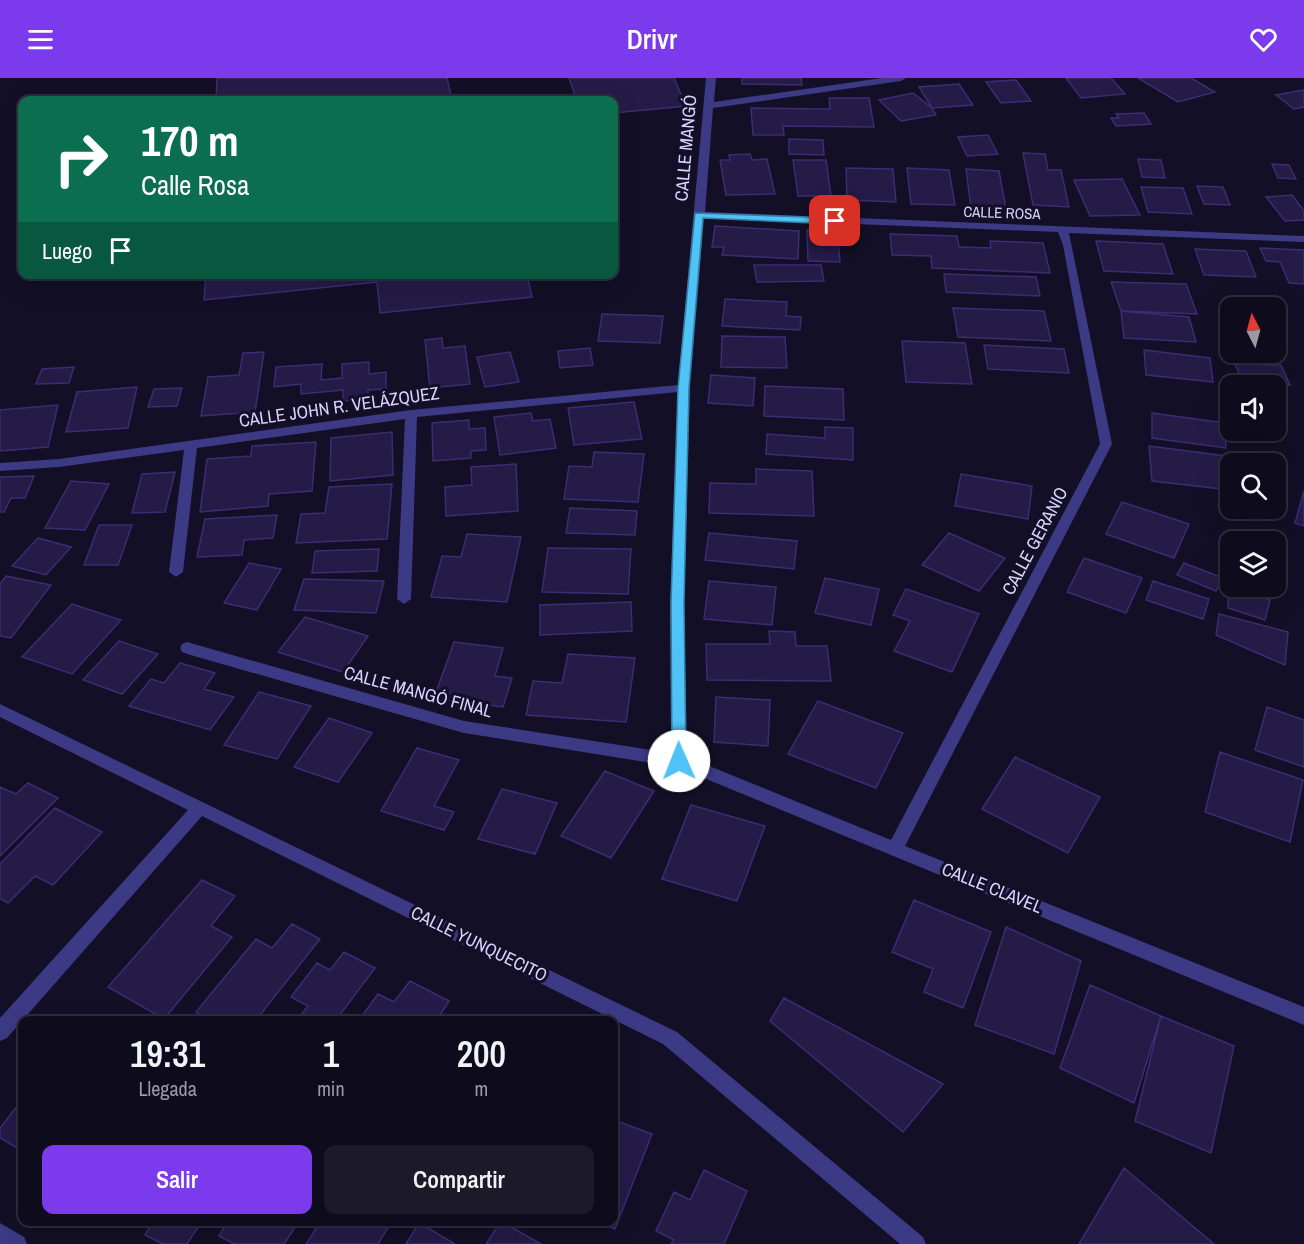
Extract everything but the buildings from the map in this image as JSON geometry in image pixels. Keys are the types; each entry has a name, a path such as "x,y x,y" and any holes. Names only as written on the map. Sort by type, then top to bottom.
{"street":[{"name":"CALLE MANGÓ","path":"679,761 677,604 684,388 711,78"},
{"path":"708,105 901,78"},
{"name":"CALLE ROSA","path":"698,215 1304,239"},
{"name":"CALLE GERANIO","path":"895,848 1106,444 1068,245 1063,231"},
{"name":"CALLE JOHN R. VELÁZQUEZ","path":"0,467 59,463 411,414 684,388"},
{"path":"404,599 411,414"},
{"path":"176,572 191,445"},
{"name":"CALLE MANGÓ FINAL","path":"187,648 464,727 679,761"},
{"name":"CALLE YUNQUECITO","path":"0,710 670,1038 916,1244"},
{"name":"CALLE CLAVEL","path":"679,761 1304,1016"},
{"path":"0,1032 200,807"},
{"path":"0,1233 17,1244"}],"route":[{"path":"679,761 677,604 684,388 698,215 835,221"}]}
